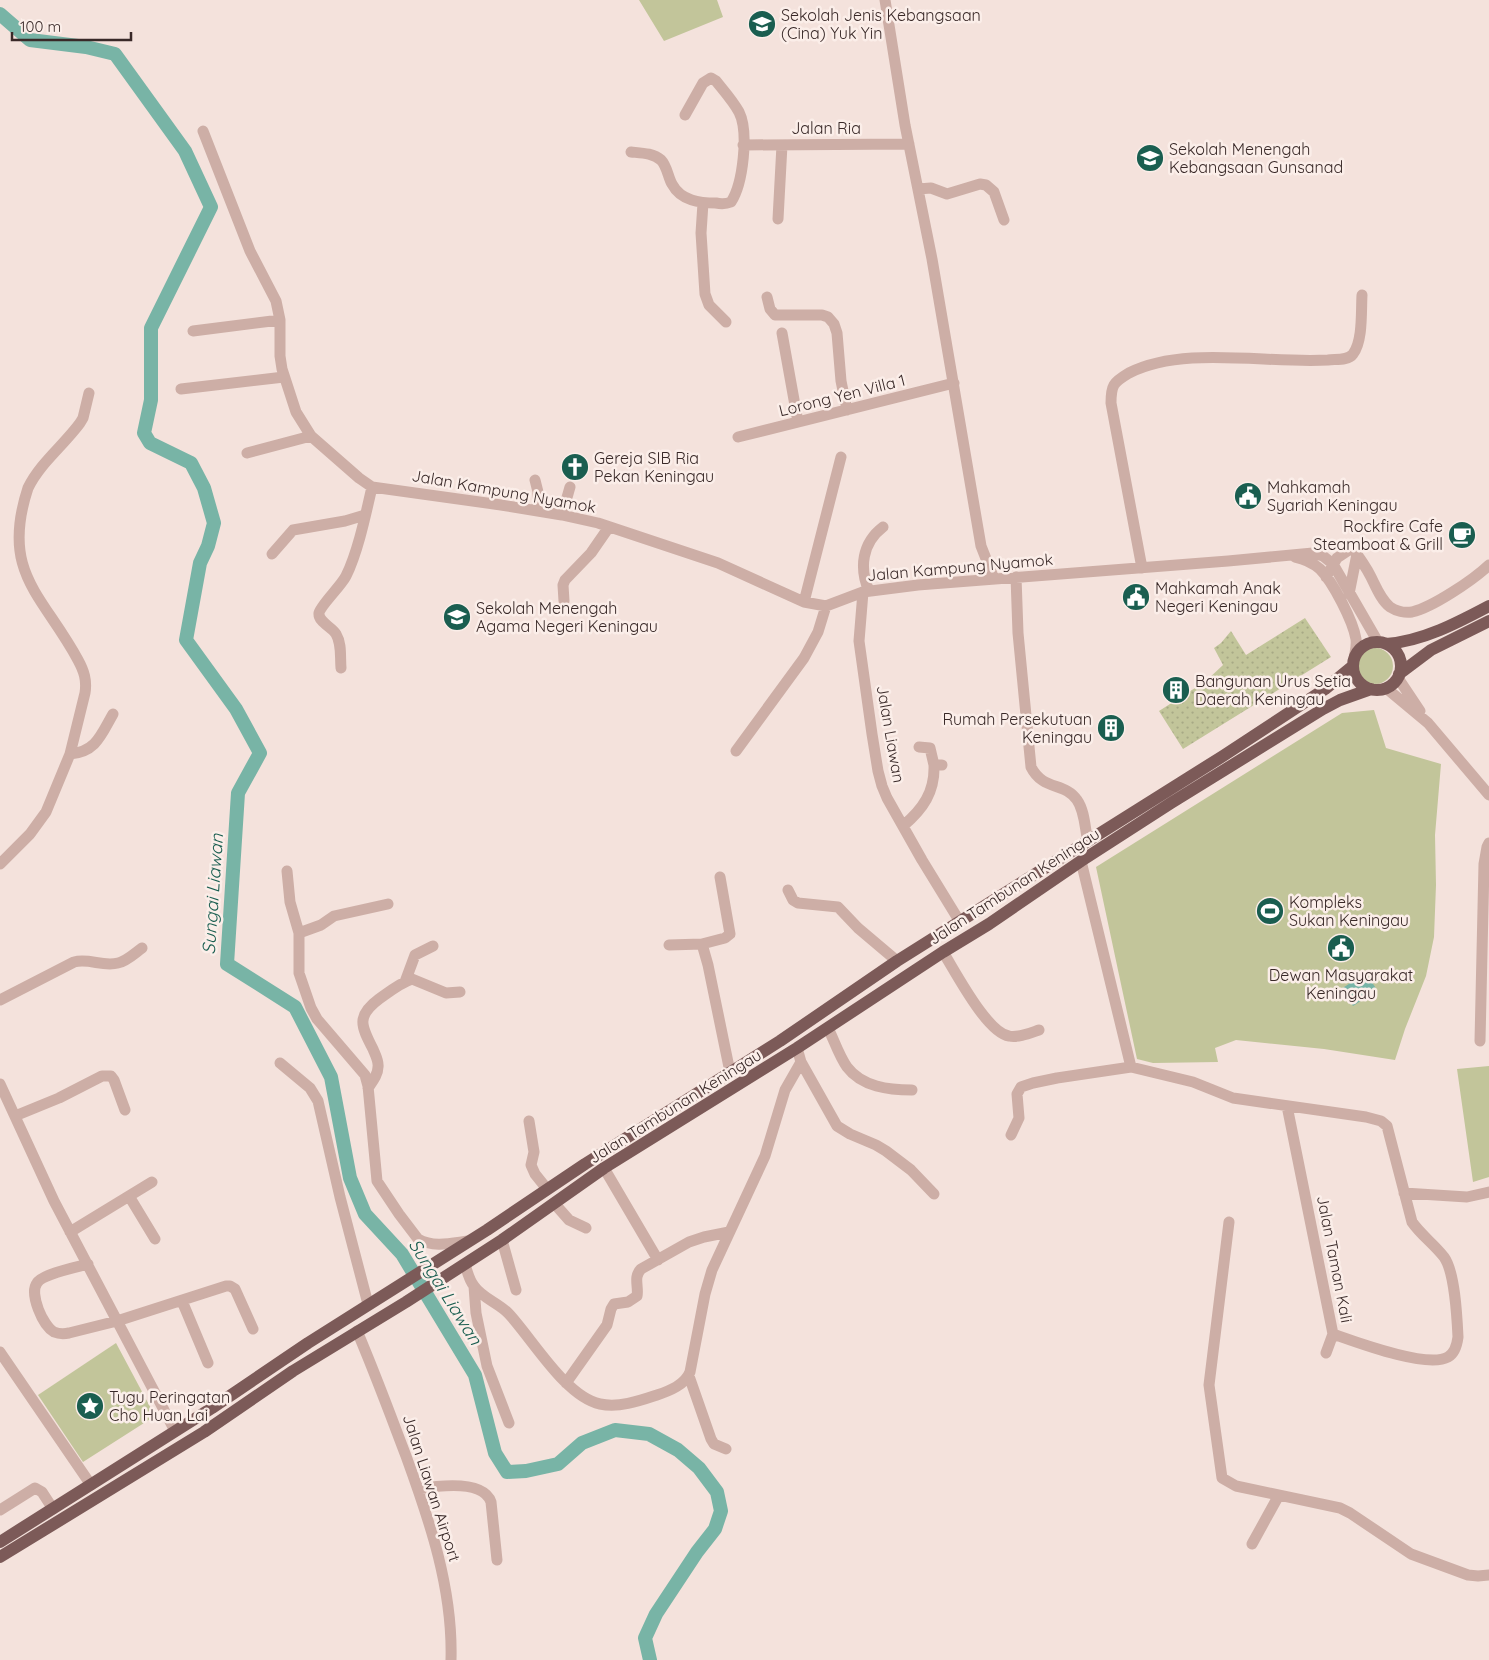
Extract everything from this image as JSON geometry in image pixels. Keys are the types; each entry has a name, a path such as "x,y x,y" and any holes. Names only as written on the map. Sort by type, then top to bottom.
{"main road":[{"path":"1489,606 1465,619 1413,640 1370,643 1363,646 1358,652 1354,663 1354,674 1364,686 1379,690 1386,688 1431,650 1489,621"},
{"path":"1382,643 1397,653 1401,667 1399,676"},
{"name":"Jalan Tambunan Keningau","path":"0,1542 212,1408 368,1304 468,1242 547,1189 816,1017 897,961 1088,842 1325,689 1354,663"},
{"name":"Jalan Tambunan Keningau","path":"0,1558 204,1432 293,1371 465,1264 604,1168 798,1048 1172,803 1323,709 1340,700 1371,689"},
{"path":"483,1232 498,1232 524,1217 551,1205"}],"street":[{"path":"885,0 908,144 932,258 981,546 994,579"},
{"path":"631,152 648,154 660,159 672,184 678,192 689,200 703,203 728,204 732,201 740,177 743,127 739,111 713,78 703,83 685,115"},
{"name":"Jalan Kampung Nyamok","path":"203,130 250,251 274,294 280,320 280,356 284,377 296,412 311,436 372,487 537,510 609,527 718,563 804,602 826,606 866,592 911,586 1352,551"},
{"name":"Jalan Ria","path":"743,145 908,144"},
{"path":"778,219 782,145"},
{"path":"918,189 931,188 947,194 986,184 994,192 1004,220"},
{"path":"703,203 701,233 705,294 709,305 726,322"},
{"path":"1142,568 1111,403 1114,384 1123,376 1144,366 1169,360 1217,358 1316,360 1352,356 1359,345 1362,295"},
{"path":"767,297 770,309 775,315 822,315 828,317 834,324 837,333 841,381 847,410"},
{"path":"193,331 280,320"},
{"path":"782,333 798,422"},
{"path":"181,389 284,377"},
{"name":"Lorong Yen Villa 1","path":"738,437 954,383"},
{"path":"0,864 30,834 46,812 70,754 85,692 84,671 75,652 37,602 23,580 17,570 12,548 16,519 27,489 46,462 80,423 89,393"},
{"path":"247,453 311,436"},
{"path":"804,602 841,457"},
{"path":"535,480 538,492 537,510"},
{"path":"341,668 338,637 320,618 319,613 340,586 351,566 372,487"},
{"path":"562,515 570,487"},
{"path":"272,554 293,530 345,521 365,515"},
{"path":"564,601 563,585 565,580 591,553 609,527"},
{"name":"Jalan Liawan","path":"883,528 875,534 868,544 865,558 863,578 866,592 859,641 878,771 887,798 902,826 960,922"},
{"path":"1326,577 1337,558 1352,551"},
{"path":"1352,551 1371,577 1382,597 1390,607 1398,611 1410,612 1445,596 1470,581 1489,566"},
{"path":"1349,594 1352,551"},
{"path":"1313,553 1323,556 1333,564 1349,594 1374,634 1382,643"},
{"name":"Jalan Kampung Nyamok","path":"1289,556 1308,561 1321,570 1339,598 1353,627 1356,644 1354,663"},
{"path":"1351,582 1360,574 1371,577"},
{"path":"1016,577 1018,632 1031,767 1039,780 1063,789 1076,798 1088,842"},
{"path":"736,751 804,658 818,632 826,606"},
{"path":"1399,676 1428,724"},
{"path":"1386,688 1428,724 1489,795"},
{"path":"70,754 85,752 95,745 113,714"},
{"path":"902,826 917,814 928,796 938,765 930,748 920,747"},
{"path":"1480,1041 1484,855 1489,843"},
{"path":"1081,861 1132,1067"},
{"path":"288,871 290,902 299,933 299,973 311,1008 317,1019 361,1069 366,1079 378,1184 418,1239 428,1244 468,1242"},
{"path":"669,945 702,944 725,938 730,934 720,877"},
{"path":"788,890 793,900 798,903 838,907 858,928 897,961"},
{"path":"299,933 320,925 334,916 388,904"},
{"path":"702,944 730,1072"},
{"path":"405,982 415,955 433,946"},
{"path":"0,1000 74,962 86,960 117,963 142,948"},
{"path":"943,952 993,1029 1009,1037 1039,1030"},
{"path":"368,1088 378,1066 376,1054 362,1026 362,1017 368,1006 412,979 446,993 460,992"},
{"path":"828,1028 840,1055 853,1073 880,1088 912,1090"},
{"path":"798,1048 801,1062 837,1126 886,1151 911,1170 934,1194"},
{"path":"726,1449 714,1444 711,1439 689,1376 707,1285 729,1232 765,1156 785,1090 801,1062"},
{"path":"280,1063 310,1088 318,1101 340,1197 368,1304"},
{"path":"1011,1136 1019,1118 1017,1094 1021,1087 1057,1078 1132,1067 1193,1082 1233,1098 1287,1106"},
{"path":"15,1116 106,1076 110,1076 114,1080 125,1110"},
{"path":"0,1084 70,1232 175,1431"},
{"name":"Jalan Taman Kali","path":"1287,1106 1366,1118 1384,1123 1388,1130 1404,1193 1412,1222 1444,1257 1450,1267 1458,1337 1454,1352 1442,1359 1421,1359 1388,1352 1333,1334 1287,1106"},
{"path":"529,1121 534,1152 530,1165 547,1189"},
{"path":"604,1168 658,1260"},
{"path":"70,1232 152,1182"},
{"path":"1404,1193 1466,1197 1489,1192"},
{"path":"129,1196 155,1240"},
{"path":"551,1205 570,1220 586,1228"},
{"path":"1229,1222 1210,1385 1221,1475 1225,1481 1236,1486 1345,1510 1411,1554 1468,1575 1489,1575"},
{"path":"566,1383 607,1325 614,1304 628,1302 637,1296 638,1272 689,1242 729,1232"},
{"path":"502,1240 516,1290"},
{"path":"88,1264 44,1277 37,1282 35,1294 42,1318 52,1331 62,1334 117,1321 230,1286 237,1294 253,1330"},
{"path":"465,1264 474,1286 476,1313 487,1366 509,1423"},
{"path":"474,1286 508,1313 566,1383 592,1401 600,1404 620,1405 634,1402 676,1387 689,1376"},
{"path":"182,1301 208,1363"},
{"name":"Jalan Liawan Airport","path":"357,1332 378,1381 418,1489 439,1556 447,1594 451,1660"},
{"path":"1326,1353 1333,1334"},
{"path":"0,1353 91,1485"},
{"path":"418,1489 453,1486 468,1487 486,1494 491,1502 497,1560"},
{"path":"0,1510 35,1488 42,1492 53,1509"},
{"path":"1252,1544 1279,1495"}],"green space":[{"path":"639,0 717,0 723,17 664,41"},
{"path":"1305,618 1331,657 1183,749 1159,711 1206,681 1223,665 1214,648 1231,631 1246,655"},
{"path":"1375,648 1388,653 1393,666 1388,679 1375,684 1362,679 1357,666 1362,653"},
{"name":"Kompleks Sukan Keningau","path":"1374,710 1386,748 1441,764 1435,835 1434,937 1426,976 1395,1060 1324,1049 1236,1040 1215,1048 1218,1062 1153,1063 1137,1059 1096,867 1342,713"},
{"path":"1489,1066 1489,1177 1473,1182 1457,1069"},
{"path":"116,1343 155,1416 83,1462 38,1395"}],"water":[{"path":"1366,973 1377,990 1353,1006 1341,989"}],"waterway":[{"name":"Sungai Liawan","path":"0,14 30,40 86,47 115,54 185,151 211,207 151,328 151,400 144,433 150,443 191,463 204,488 214,523 208,546 200,563 186,640 236,709 260,753 238,793 227,964 295,1007 331,1077 350,1178 365,1214 402,1254 475,1375 495,1453 507,1472 526,1471 558,1464 582,1443 615,1430 649,1434 678,1450 699,1468 717,1492 721,1511 715,1529 697,1552 656,1614 645,1638 650,1660"}],"place":[{"name":"Sekolah Jenis Kebangsaan (Cina) Yuk Yin","path":"762,24"},
{"name":"Sekolah Menengah Kebangsaan Gunsanad","path":"1150,158"},
{"name":"Gereja SIB Ria Pekan Keningau","path":"575,467"},
{"name":"Mahkamah Syariah Keningau","path":"1248,496"},
{"name":"Rockfire Cafe Steamboat & Grill","path":"1462,535"},
{"name":"Mahkamah Anak Negeri Keningau","path":"1136,597"},
{"name":"Sekolah Menengah Agama Negeri Keningau","path":"457,617"},
{"name":"Bangunan Urus Setia Daerah Keningau","path":"1176,690"},
{"name":"Rumah Persekutuan Keningau","path":"1111,728"},
{"name":"Kompleks Sukan Keningau","path":"1270,911"},
{"name":"Dewan Masyarakat Keningau","path":"1341,948"},
{"name":"Tugu Peringatan Cho Huan Lai","path":"90,1406"}]}
